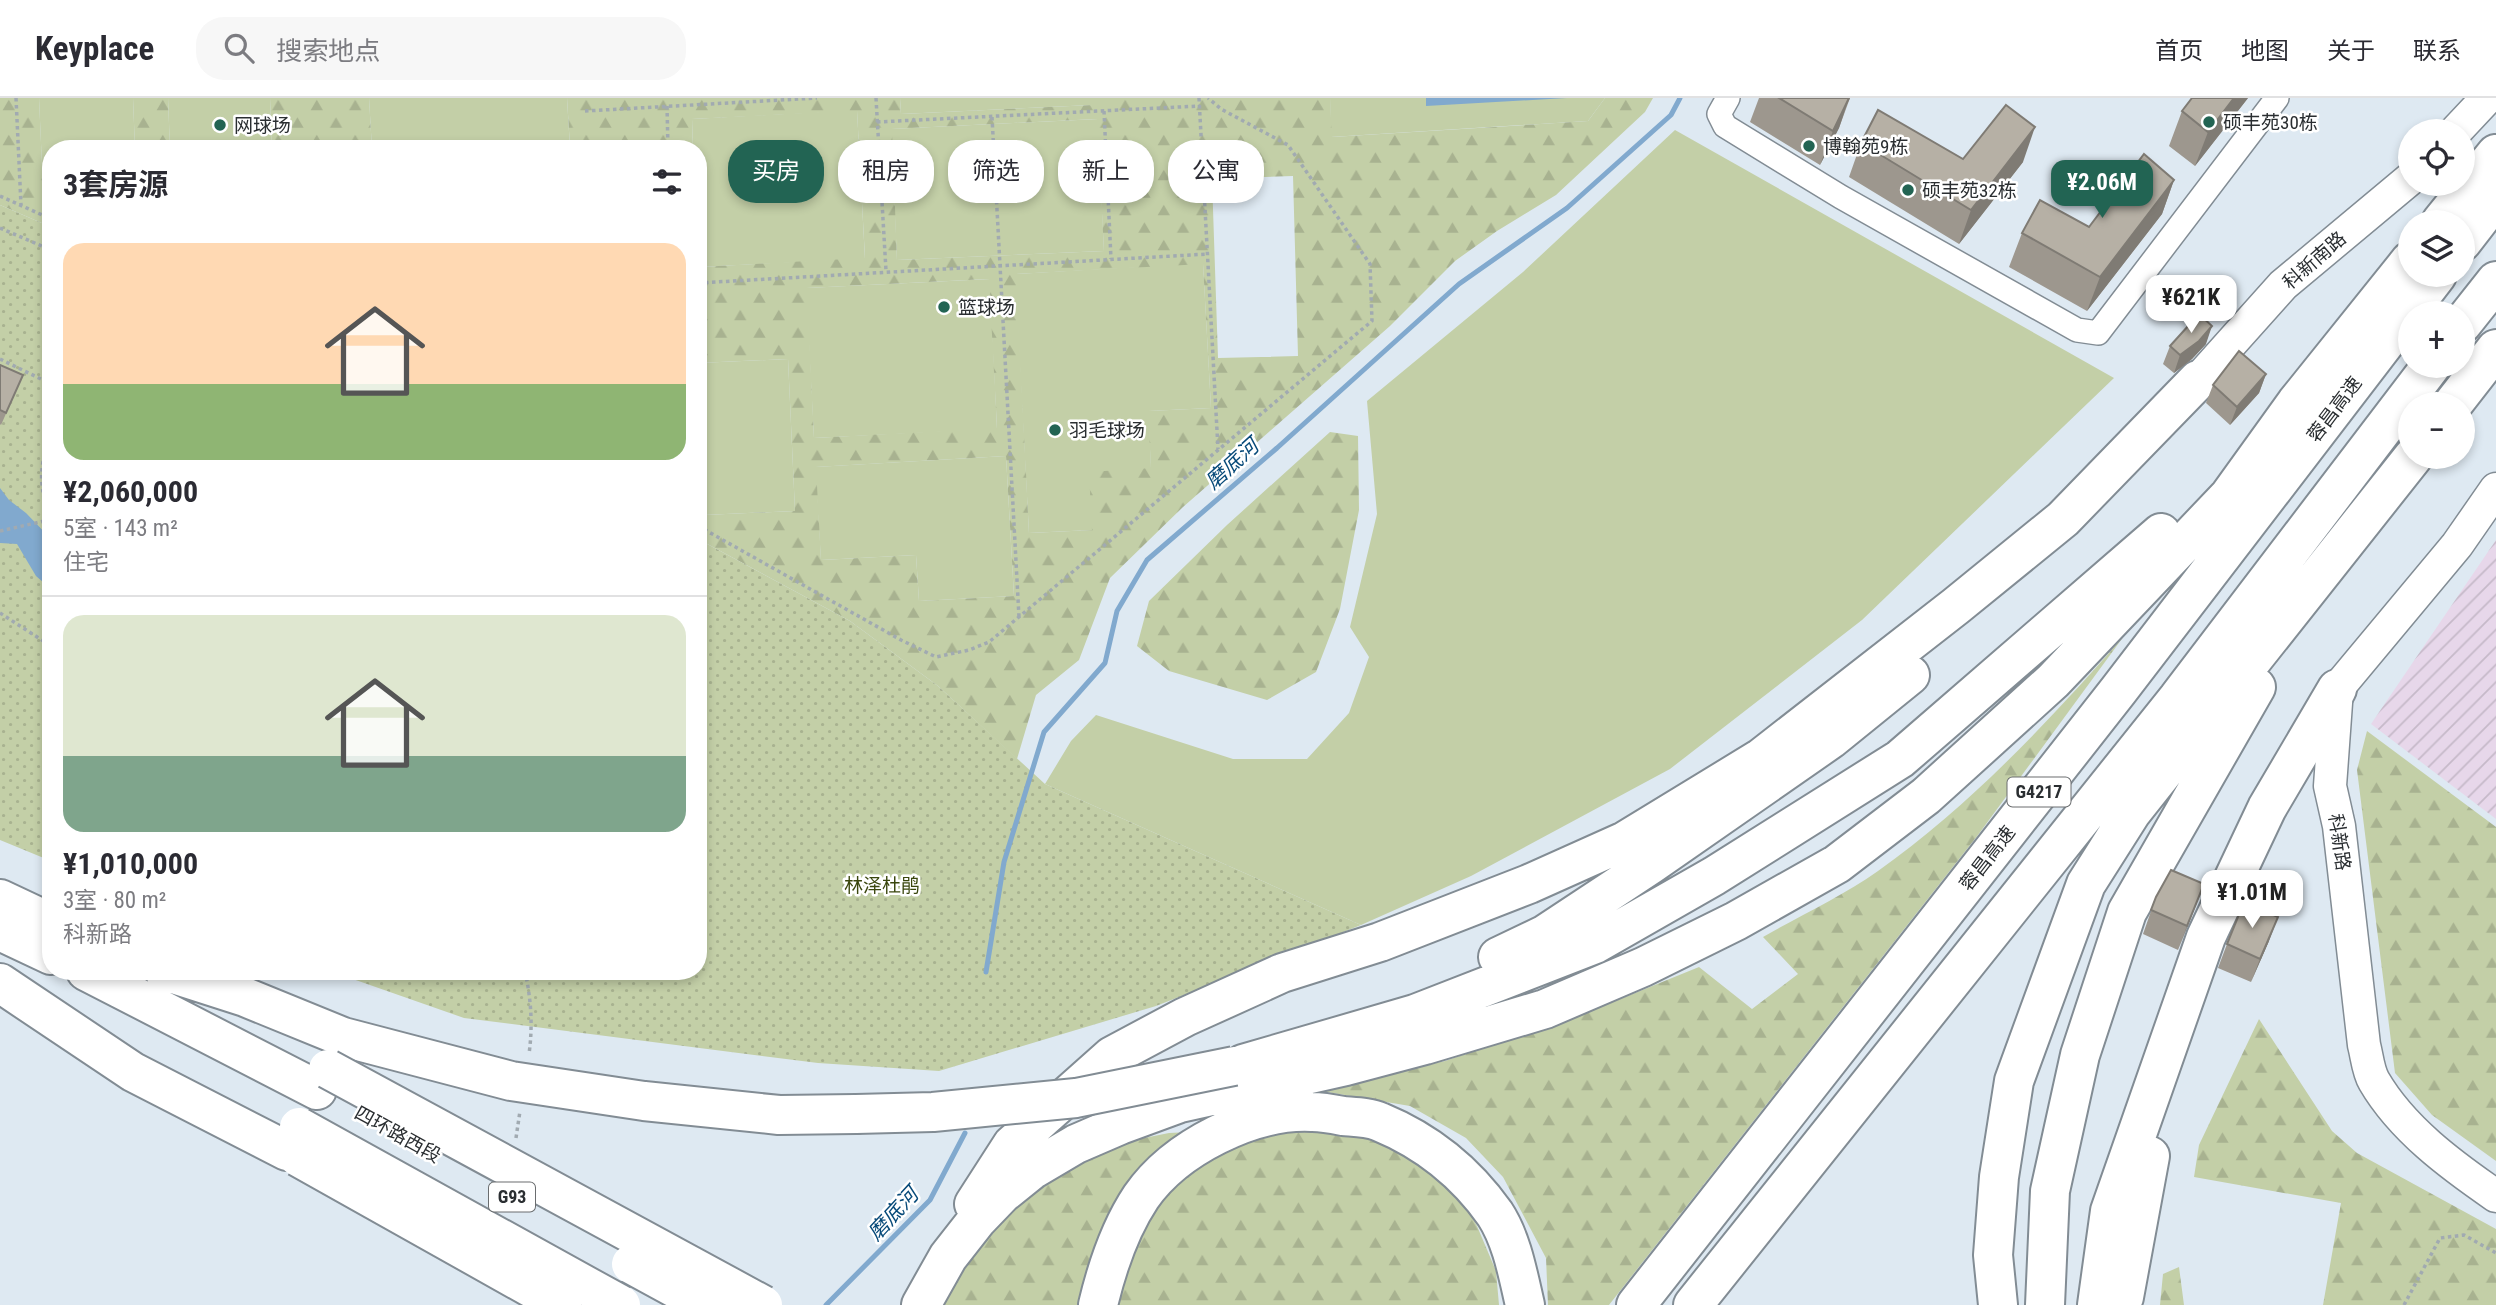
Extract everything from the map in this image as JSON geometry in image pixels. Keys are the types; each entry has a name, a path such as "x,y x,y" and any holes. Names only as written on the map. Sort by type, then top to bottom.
{"highway":[{"path":"2451,210 2496,154"},
{"path":"2475,225 2496,198"},
{"path":"922,1303 948,1256 1002,1194 1032,1171 1076,1144 1180,1103 1346,1066 1545,1009 1643,967 1736,922 1837,864 1926,796 2053,681 2229,496 2296,403 2398,276"},
{"path":"2476,311 2496,281"},
{"name":"蓉昌高速","path":"1636,1305 2110,702 2428,287"},
{"path":"2462,392 2496,349"},
{"name":"G4217","path":"1693,1305 2178,698 2422,378"},
{"path":"1234,1066 1465,973 1544,935 1650,866 1831,739 1952,642 2063,519 2197,380"},
{"path":"192,980 245,997 343,1037 511,1081 644,1101 779,1115 933,1112 1076,1098 1234,1066 1415,1014 1595,944 1714,876 1900,759 2138,555 2296,403"},
{"path":"1998,1305 1993,1255 1999,1177 2014,1081 2086,884 2131,813 2404,469"},
{"path":"922,1303 960,1225 1012,1145 1112,1056 1185,1017 1282,973 1380,942 1529,884 1625,841 1761,758 2063,519"},
{"path":"2045,1305 2050,1191 2080,1055 2127,912 2316,582"},
{"path":"2097,1305 2110,1211 2206,937 2267,808 2337,689"},
{"path":"0,899 42,919"},
{"path":"0,931 42,951"},
{"path":"2123,1305 2152,1146 2206,937"},
{"name":"四环路西段","path":"106,980 323,1079 706,1305"},
{"path":"162,980 323,1079 763,1305"},
{"name":"G93","path":"0,982 293,1139 621,1305"},
{"path":"1098,1305 1107,1265 1124,1226 1142,1195 1164,1171 1191,1150 1223,1132 1267,1116 1311,1111 1378,1121 1439,1154 1470,1184 1496,1216 1514,1258 1525,1305"},
{"path":"293,1139 562,1305"}],"main road":[{"path":"2467,119 2487,98"},
{"name":"科新南路","path":"2197,380 2283,285 2398,189"},
{"path":"2337,689 2457,545 2496,489"},
{"name":"科新路","path":"2337,689 2330,786 2339,826 2364,1045 2373,1079 2397,1111 2432,1147 2496,1196"}],"street":[{"path":"1728,98 1719,114 1725,127 1841,197 2077,330 2098,333 2277,98"}],"path":[{"path":"16,98 21,205"},
{"path":"585,111 817,98"},
{"path":"876,98 886,271"},
{"path":"1199,98 1218,450"},
{"path":"707,531 936,657 969,650 989,642 1372,321 1370,264 1288,145 1221,110 1208,98"},
{"path":"667,106 668,140"},
{"path":"877,122 1200,106"},
{"path":"1104,111 1111,259"},
{"path":"992,117 1019,617"},
{"path":"0,195 42,215"},
{"path":"0,228 42,246"},
{"path":"707,282 1208,254"},
{"path":"0,359 42,380"},
{"path":"42,463 42,485"},
{"path":"0,531 42,521"},
{"path":"0,613 42,640"},
{"path":"526,980 532,1032 529,1054"},
{"path":"2404,1305 2440,1238 2464,1235 2496,1253"}],"shaded area":[{"path":"2496,540 2496,819 2371,724"}],"green space":[{"path":"0,98 39,98 42,223 0,205"},
{"path":"39,98 133,98 135,140 42,140 42,166"},
{"path":"133,98 168,98 170,140 135,140"},
{"name":"网球场","path":"168,98 270,98 272,140 170,140"},
{"path":"270,98 369,98 371,140 272,140"},
{"path":"369,98 567,98 570,140 371,140"},
{"path":"567,98 900,98 901,114 1092,105 1092,98 1330,98 1332,137 1588,121 1605,98 1653,98 1645,112 1556,195 1497,231 1455,261 1390,326 1183,507 1110,578 1079,660 1036,695 1017,759 938,686 850,621 707,544 707,515 795,511 788,359 707,363 707,267 865,258 862,203 895,203 897,260 1104,251 1101,203 1154,203 1154,140 1098,140 1097,119 892,129 892,140 859,140 857,111 692,119 693,140 570,140","holes":["1168,140 1264,140 1264,177 1293,176 1298,356 1218,358 1213,203 1168,203","1203,264 1211,408 1148,411 1151,468 1089,472 1092,530 1029,533 1016,274","989,279 997,428 814,438 807,288","1006,456 1014,596 919,601 916,555 821,560 816,467"]},
{"path":"900,98 1092,98 1092,105 901,114"},
{"path":"1330,98 1605,98 1588,121 1331,137"},
{"path":"857,110 859,140 838,140 838,203 862,203 865,259 707,267 707,140 693,140 692,119"},
{"path":"1098,119 1099,140 1058,140 1058,203 1102,203 1104,251 897,260 894,203 934,203 934,140 892,140 891,129"},
{"path":"1675,130 2114,378 1862,620 1670,769 1471,876 1361,925 1045,784 1071,741 1096,715 1233,759 1307,759 1349,713 1369,657 1350,627 1377,514 1367,401 1523,272"},
{"path":"0,205 42,223 42,857 0,840"},
{"path":"1203,263 1211,408 1149,411 1151,468 1092,530 1029,533 1015,274"},
{"path":"990,279 997,429 814,438 806,288"},
{"path":"788,359 795,511 707,515 707,363"},
{"path":"1330,432 1358,436 1359,510 1340,609 1316,672 1267,700 1169,671 1137,646 1149,601 1227,525"},
{"path":"1006,456 1014,596 919,601 916,555 821,560 815,467"},
{"name":"林泽杜鹃","path":"707,544 850,621 938,686 1045,784 1361,925 1156,1006 939,1071 818,1063 464,1018 356,980 707,980"},
{"path":"2124,636 1978,835 1609,1305 1548,1305 1546,1258 1503,1177 1466,1138 1410,1106 1315,1090 1445,1061 1581,1015 1699,967 1752,1009 1798,974 1763,937 1865,880 1945,818 2008,761"},
{"path":"2367,731 2496,827 2496,1161 2432,1115 2395,1073 2357,770"},
{"path":"2259,1019 2332,1131 2357,1153 2496,1229 2496,1305 2323,1305 2341,1203 2194,1177 2199,1145"},
{"path":"1310,1126 1381,1139 1454,1185 1477,1226 1496,1271 1499,1305 933,1305 1001,1209 1099,1147 1169,1133"},
{"path":"2179,1267 2184,1305 2160,1305 2163,1274"}],"water":[{"path":"1426,98 1567,98 1426,106"},
{"path":"0,488 9,500 42,530 42,581 17,544 0,543"}],"building":[{"path":"1779,98 1849,98 1833,131"},
{"path":"2192,98 2234,98 2208,132 2182,111"},
{"path":"2006,105 2035,127 1971,210 1861,143 1878,110 1963,159"},
{"path":"2144,154 2174,180 2100,277 2022,233 2040,200 2089,227"},
{"path":"2199,314 2212,326 2199,341 2180,355 2170,346"},
{"path":"2239,351 2266,374 2237,407 2213,385"},
{"path":"0,365 23,375 6,413 0,410"},
{"path":"2171,870 2204,884 2187,926 2151,910"},
{"path":"2244,902 2278,917 2260,959 2227,944"}],"waterway":[{"name":"磨底河","path":"986,972 1004,862 1044,732 1105,663 1117,611 1147,560 1277,448 1459,284 1567,208 1671,115 1680,98"},
{"name":"磨底河","path":"826,1305 930,1200 965,1133"}],"place":[{"name":"硕丰苑30栋","path":"2209,122"},
{"name":"网球场","path":"220,125"},
{"name":"博翰苑9栋","path":"1809,146"},
{"name":"硕丰苑32栋","path":"1908,190"},
{"name":"篮球场","path":"944,307"},
{"name":"羽毛球场","path":"1055,430"}]}
